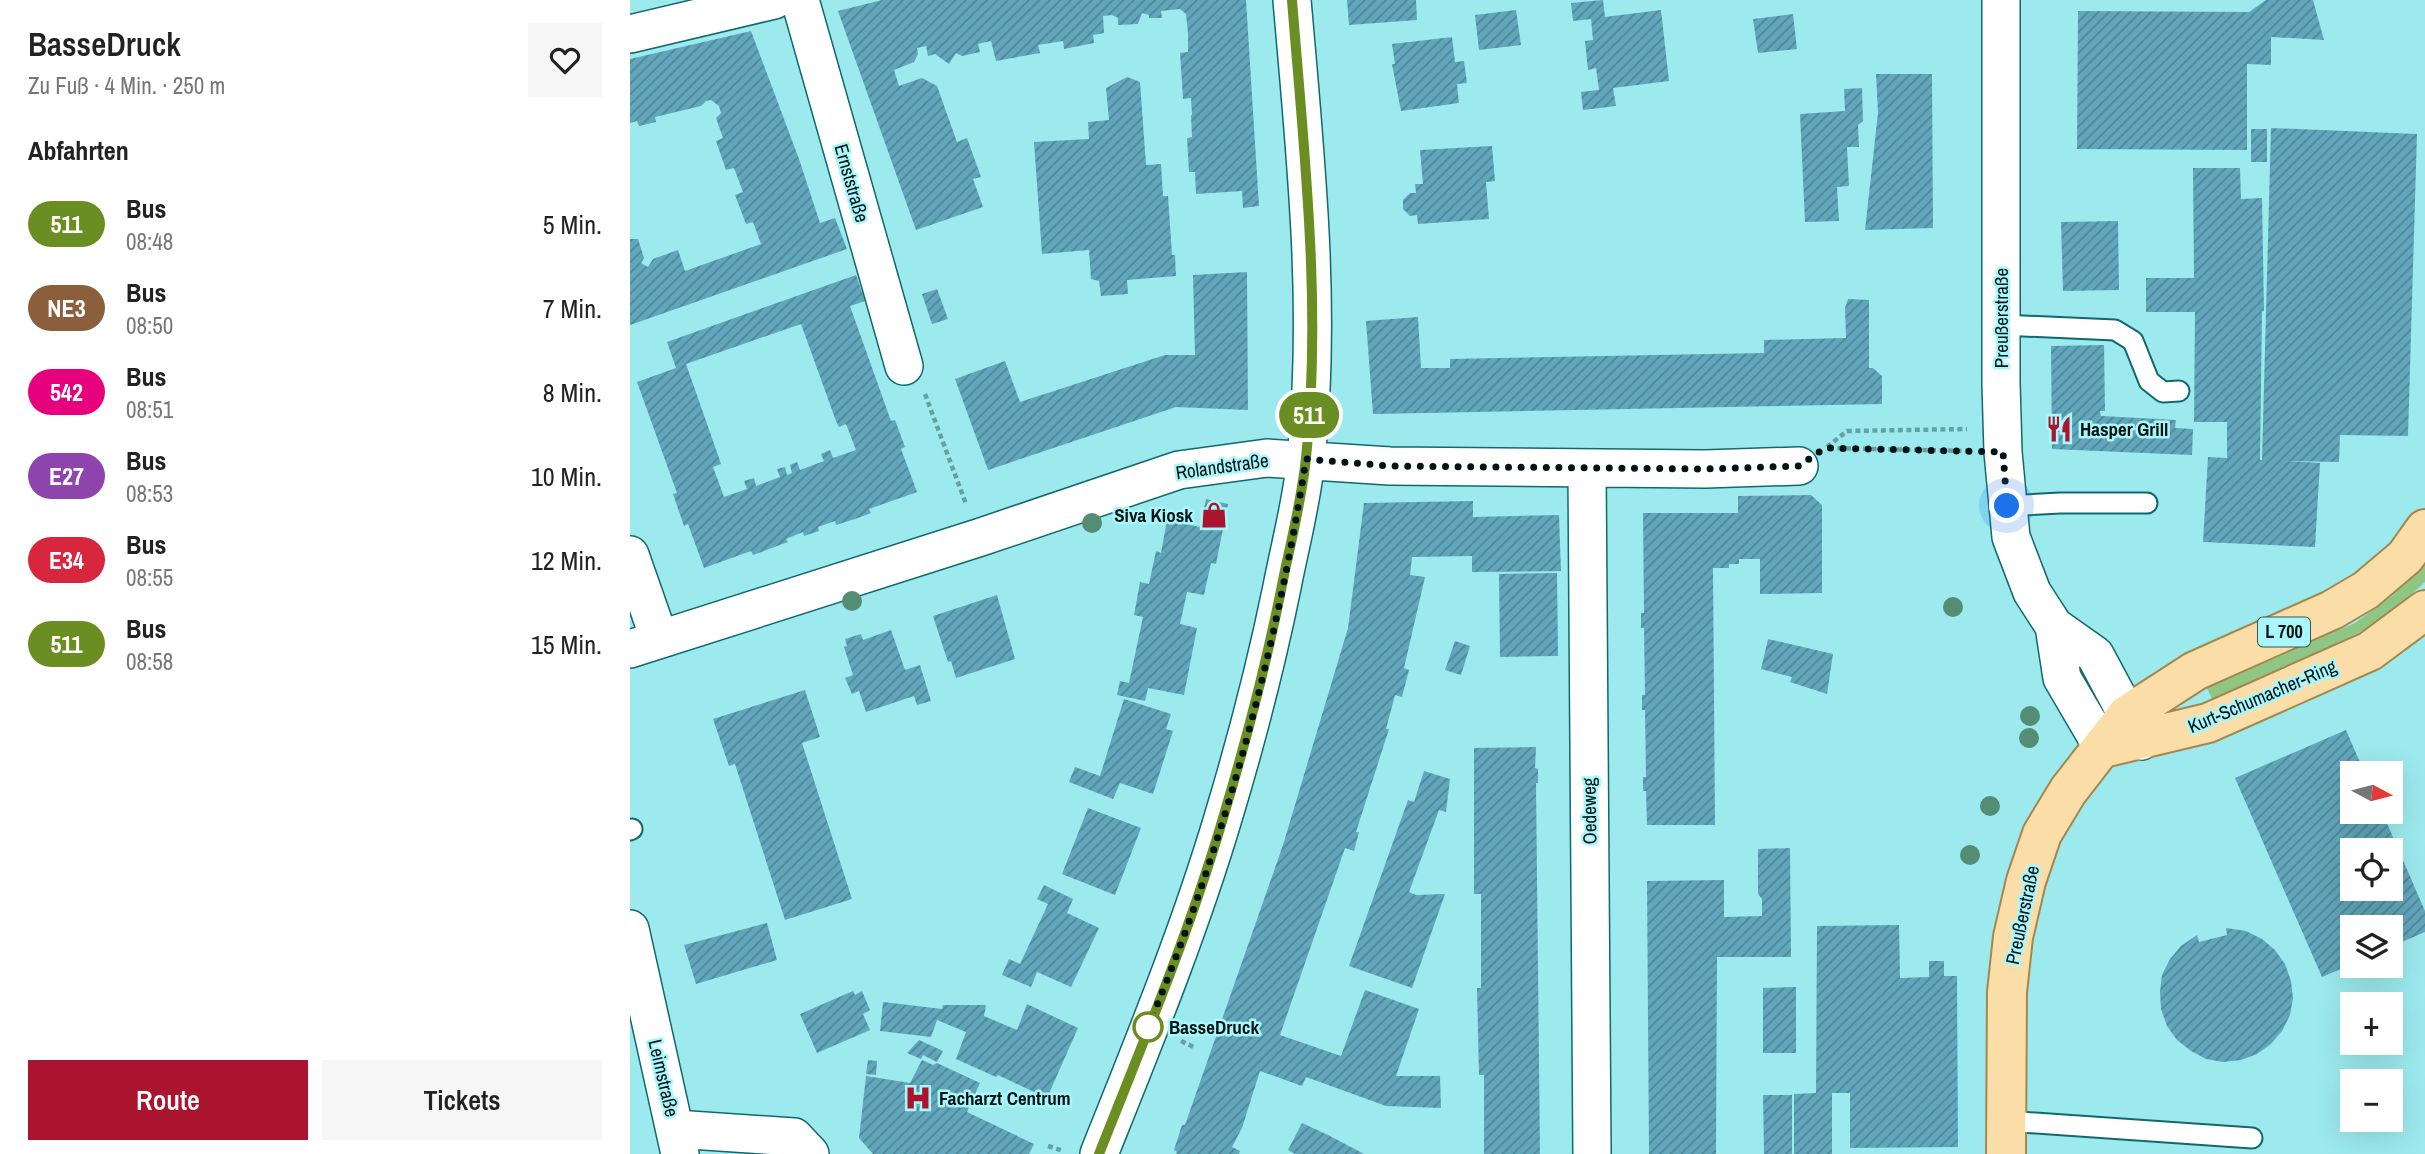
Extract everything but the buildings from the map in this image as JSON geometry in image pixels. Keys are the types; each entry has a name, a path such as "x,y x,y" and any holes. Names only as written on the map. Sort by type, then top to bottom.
{"main road":[{"name":"Kurt-Schumacher-Ring","path":"2104,748 2134,728 2195,671 2332,610 2365,590 2405,557 2425,529"},
{"name":"Kurt-Schumacher-Ring","path":"2134,728 2207,723 2370,650 2425,610"},
{"name":"Preußerstraße","path":"2006,1137 2007,992 2013,937 2026,880 2042,834 2068,791 2104,748"}],"street":[{"path":"630,34 774,0"},
{"name":"Ernststraße","path":"800,0 904,366"},
{"path":"1099,1154 1187,924 1223,820 1266,661 1306,459 1312,306 1308,186 1292,0"},
{"name":"Preußerstraße","path":"2001,0 2003,440 2011,537 2032,592 2054,626 2095,654 2134,728"},
{"name":"Rolandstraße","path":"645,644 981,537 1179,470 1267,458 1390,466 1705,469 1799,466"},
{"name":"Oedeweg","path":"1587,468 1592,1154"},
{"path":"630,555 645,644"},
{"name":"Preußerstraße","path":"2054,626 2062,678 2104,748"},
{"name":"Leimstraße","path":"630,929 678,1141 794,1138 810,1154"}],"lane":[{"path":"2001,325 2115,330 2133,341 2148,381 2163,392 2179,391"},
{"path":"2007,506 2147,503"},
{"path":"2006,1137 2252,1138"}],"path":[{"path":"904,366 924,392 959,489 981,537"},
{"path":"1847,431 2003,440 1825,448 1847,431"}],"green space":[{"path":"2425,563 2425,582 2380,622 2280,671 2212,699 2207,688 2355,623 2391,597"}],"bus line":[{"name":"511","path":"1099,1154 1192,912 1223,820 1266,661 1301,493 1311,382 1312,306 1308,186 1292,0"}],"place":[{"name":"Hasper Grill","path":"2059,429"},
{"name":"Siva Kiosk","path":"1214,515"},
{"name":"BasseDruck","path":"1148,1027"},
{"name":"Facharzt Centrum","path":"918,1098"}],"route":[{"path":"1148,1027 1192,912 1223,820 1254,709 1306,459 1390,466 1705,469 1799,466 1825,448 2003,452 2007,506"}]}
